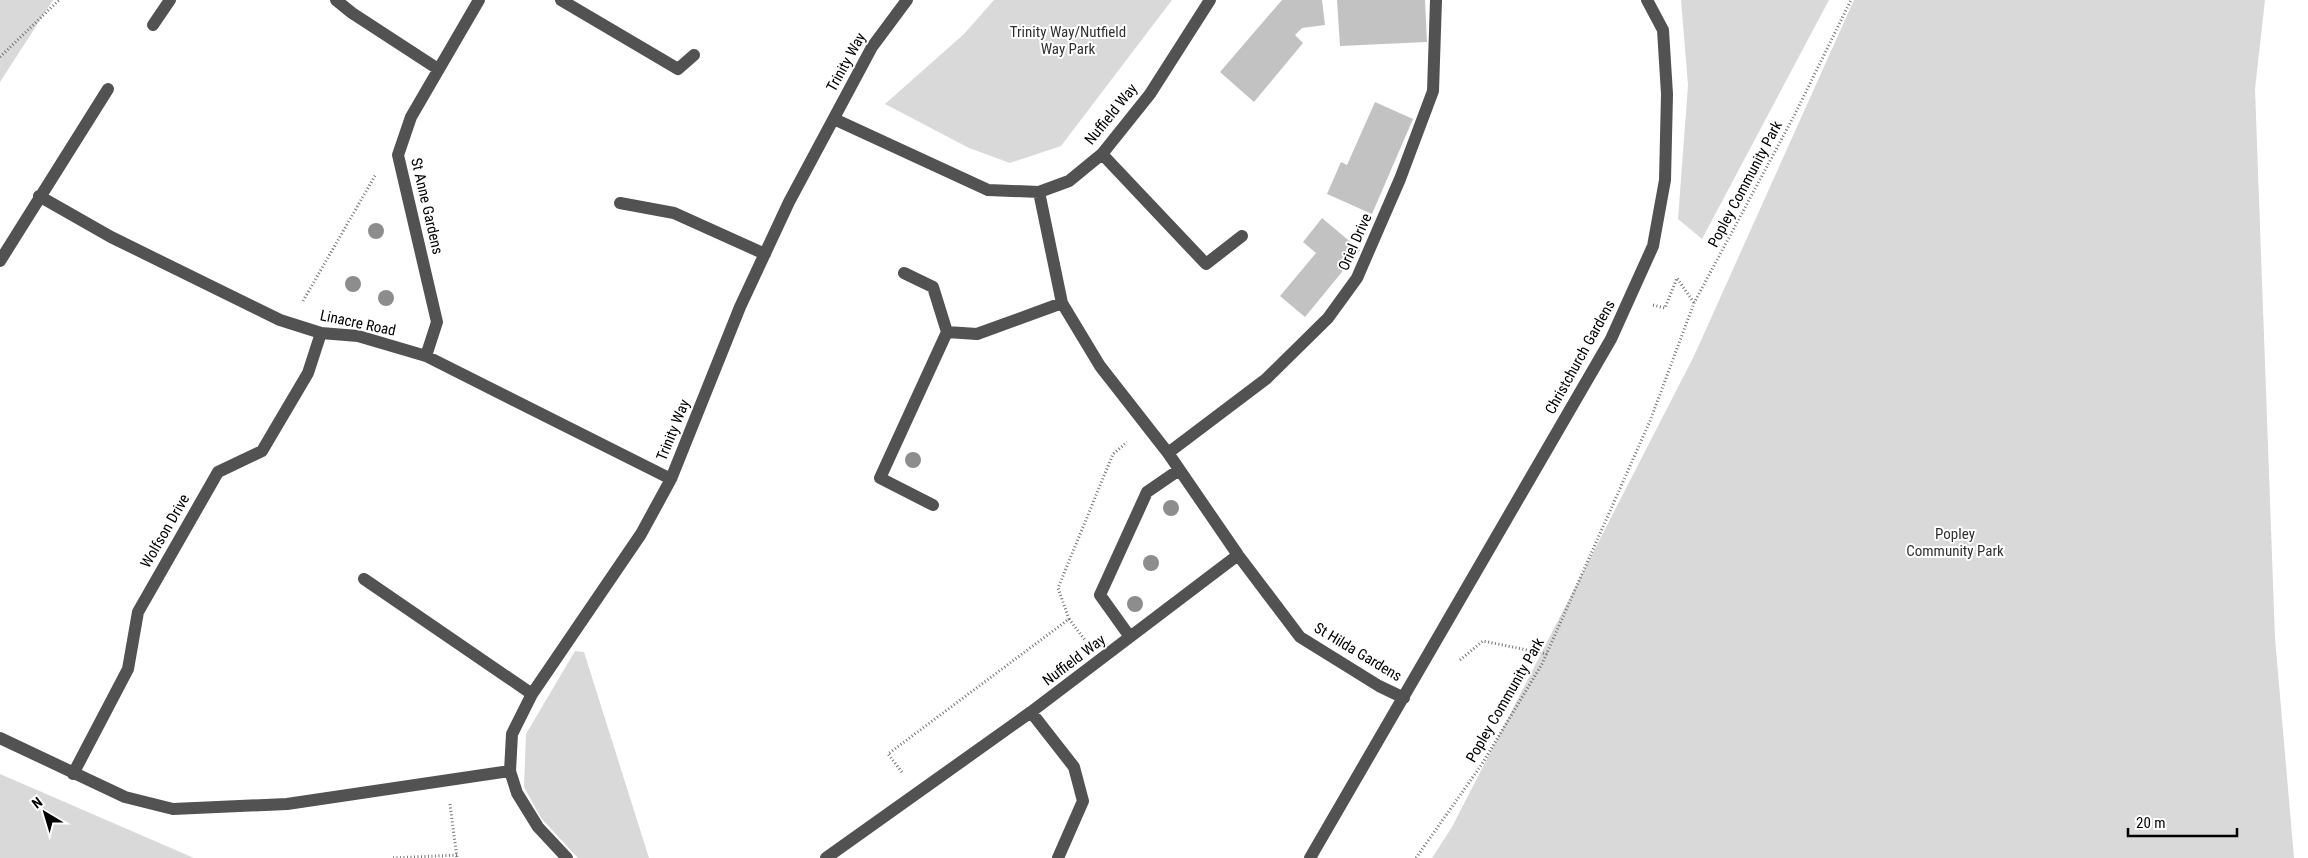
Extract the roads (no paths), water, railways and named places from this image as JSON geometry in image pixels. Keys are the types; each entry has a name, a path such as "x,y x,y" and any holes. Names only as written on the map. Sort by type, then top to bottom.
{"street":[{"path":"153,25 170,0"},
{"path":"336,0 352,13 438,70"},
{"name":"St Anne Gardens","path":"426,356 437,322 398,155 411,117 479,0"},
{"path":"561,0 678,69 694,55"},
{"name":"Trinity Way","path":"567,858 538,826 517,793 510,771 512,734 532,694 641,534 671,479 740,308 789,202 872,47 907,0"},
{"name":"Nuffield Way","path":"834,119 988,190 1039,192 1069,181 1102,154 1150,94 1210,0"},
{"name":"Oriel Drive","path":"1168,453 1266,379 1328,318 1357,278 1400,179 1433,91 1436,0"},
{"name":"Christchurch Gardens","path":"1404,698 1477,567 1611,339 1653,246 1665,180 1667,94 1663,30 1647,0"},
{"path":"0,261 39,196 108,90"},
{"path":"1102,154 1206,264 1242,236"},
{"path":"1039,192 1062,302 1100,366 1168,453 1238,555"},
{"name":"Linacre Road","path":"39,196 119,241 231,297 290,323 321,332 358,336 426,356 671,479"},
{"path":"620,202 674,214 765,254"},
{"path":"904,274 933,287 947,332 880,478 932,505"},
{"path":"947,332 977,334 1062,302"},
{"name":"Wolfson Drive","path":"73,774 128,669 138,612 218,472 262,451 308,374 321,332"},
{"path":"1130,638 1100,595 1146,492 1179,470"},
{"name":"Nuffield Way","path":"826,858 1032,712 1238,555"},
{"name":"St Hilda Gardens","path":"1238,555 1300,636 1379,686 1404,698 1310,858"},
{"path":"364,579 532,694"},
{"path":"1032,712 1074,767 1084,801 1058,858"},
{"path":"0,738 125,797 173,809 287,804 510,771"}],"park label":[{"name":"Trinity Way/Nutfield Way Park","path":"1068,40"},
{"name":"Popley Community Park","path":"1955,542"}]}
